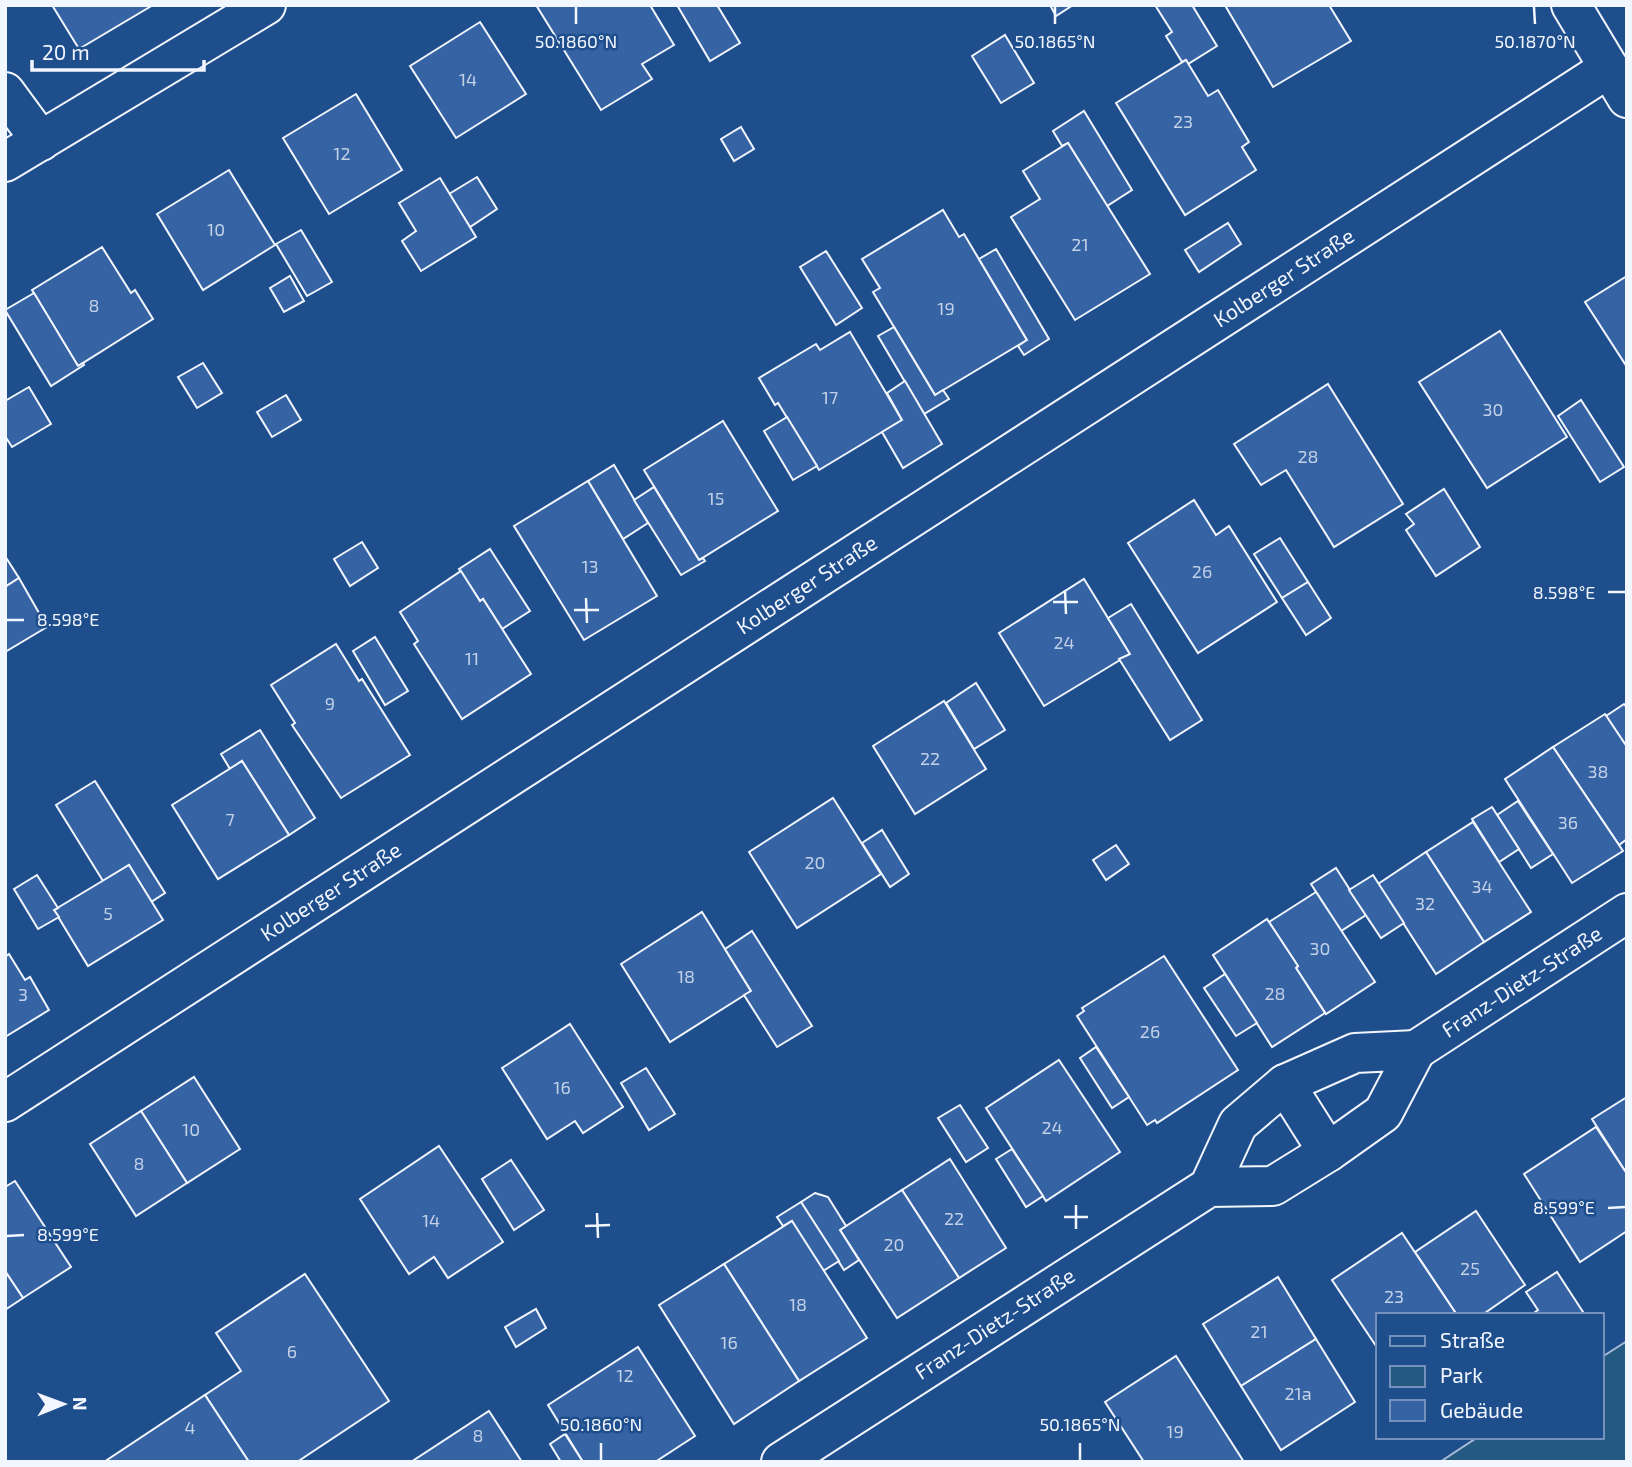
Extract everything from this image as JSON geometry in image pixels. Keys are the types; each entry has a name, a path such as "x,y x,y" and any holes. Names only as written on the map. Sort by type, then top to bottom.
{"street":[{"path":"5,162 266,5"},
{"path":"1571,5 1618,83"},
{"name":"Kolberger Straße","path":"5,1102 1618,83"},
{"path":"5,92 41,141"},
{"name":"Franz-Dietz-Straße","path":"781,1462 1209,1187 1273,1186 1328,1152 1383,1112 1416,1050 1627,913"},
{"path":"1209,1187 1238,1124 1285,1084 1355,1053 1416,1050"},
{"path":"1285,1084 1328,1152"}],"green space":[{"path":"1627,1341 1627,1462 1440,1462 1475,1439 1604,1439 1604,1356"}],"building":[{"path":"52,5 153,5 79,49"},
{"path":"536,5 650,5 674,45 642,64 652,79 601,110"},
{"path":"677,5 717,5 740,43 710,61"},
{"path":"1050,5 1073,5 1056,16"},
{"path":"1155,5 1192,5 1217,46 1188,64 1186,60 1182,62 1166,36 1172,32"},
{"path":"1329,5 1351,41 1273,87 1226,7"},
{"path":"480,22 526,94 456,138 410,66"},
{"path":"1005,35 1034,83 1001,103 972,56"},
{"path":"1186,60 1208,96 1218,90 1249,142 1242,147 1256,170 1185,215 1116,103"},
{"path":"356,94 402,170 329,214 283,138"},
{"path":"1084,111 1132,190 1107,206 1068,143 1062,146 1053,131"},
{"path":"741,127 754,149 734,161 721,139"},
{"path":"1068,143 1150,274 1075,320 1011,217 1040,199 1023,171"},
{"path":"229,170 275,245 203,290 157,214"},
{"path":"477,177 497,209 470,227 449,194"},
{"path":"440,178 476,237 421,271 402,241 416,231 399,203"},
{"path":"943,210 959,237 964,234 1027,340 935,395 873,292 880,288 862,259"},
{"path":"1228,223 1241,244 1199,272 1185,250"},
{"path":"301,230 332,282 307,296 276,244"},
{"path":"102,247 131,293 135,290 153,319 78,366 32,290"},
{"path":"996,249 1049,339 1024,355 1018,346 1027,340 979,259"},
{"path":"826,251 862,308 836,325 800,267"},
{"path":"290,276 304,301 284,312 270,288"},
{"path":"1627,276 1627,367 1585,302"},
{"path":"34,293 78,366 83,363 84,365 51,386 5,310"},
{"path":"894,327 935,395 943,390 949,399 924,414 878,336"},
{"path":"1500,331 1567,437 1487,488 1419,382"},
{"path":"850,332 902,420 819,470 778,403 775,405 759,378 816,344 820,350"},
{"path":"203,363 222,393 197,408 178,377"},
{"path":"905,381 942,444 903,468 882,432 902,420 887,393"},
{"path":"1328,384 1403,504 1334,547 1286,470 1261,485 1234,444"},
{"path":"29,387 51,424 12,447 5,436 5,401"},
{"path":"286,395 301,420 272,437 257,412"},
{"path":"1581,400 1624,467 1600,482 1558,416"},
{"path":"787,417 817,466 793,480 764,431"},
{"path":"723,421 778,511 699,560 644,470"},
{"path":"614,465 648,523 623,539 588,481"},
{"path":"588,481 657,596 584,640 514,526"},
{"path":"654,487 699,560 703,558 705,561 681,575 634,500"},
{"path":"1444,489 1480,547 1436,576 1406,530 1414,524 1406,514"},
{"path":"1194,500 1216,535 1229,526 1277,602 1198,653 1128,543"},
{"path":"1280,538 1308,582 1282,598 1254,554"},
{"path":"362,542 378,568 350,586 334,559"},
{"path":"490,549 530,611 502,629 459,569"},
{"path":"5,556 19,578 5,587"},
{"path":"461,571 480,601 483,599 531,674 462,719 414,644 418,641 400,612"},
{"path":"19,578 47,627 5,652 5,587"},
{"path":"1084,579 1130,654 1044,706 999,633"},
{"path":"1308,582 1331,618 1306,635 1282,598"},
{"path":"1131,604 1202,720 1170,740 1119,659 1130,654 1108,618"},
{"path":"375,637 408,691 385,705 353,651"},
{"path":"336,644 359,681 362,679 410,755 341,798 292,725 295,723 271,685"},
{"path":"976,683 1005,730 974,749 946,703"},
{"path":"944,701 986,769 915,814 873,746"},
{"path":"1624,704 1627,708 1627,747 1606,716"},
{"path":"1605,714 1627,747 1627,839 1619,845 1553,747"},
{"path":"260,730 315,818 289,835 242,761 230,769 221,754"},
{"path":"1553,747 1623,851 1572,883 1505,779"},
{"path":"242,761 289,835 218,879 172,805"},
{"path":"95,781 165,893 151,902 129,865 103,881 56,805"},
{"path":"833,798 881,874 797,928 749,852"},
{"path":"1518,801 1553,854 1531,868 1497,815"},
{"path":"1492,807 1519,849 1499,862 1472,819"},
{"path":"1473,822 1531,912 1484,942 1426,852"},
{"path":"882,830 909,874 890,887 862,843"},
{"path":"1116,845 1129,864 1106,880 1093,860"},
{"path":"1426,852 1484,942 1436,974 1378,884"},
{"path":"129,865 163,920 88,966 54,910"},
{"path":"1336,868 1366,915 1341,931 1311,884"},
{"path":"37,875 58,908 54,910 59,917 38,929 14,889"},
{"path":"1373,875 1404,923 1381,938 1349,890"},
{"path":"1316,892 1375,982 1326,1014 1269,922"},
{"path":"702,912 751,991 670,1042 621,964"},
{"path":"1267,919 1325,1013 1272,1047 1213,955"},
{"path":"752,931 812,1026 777,1047 744,995 751,991 725,949"},
{"path":"9,954 25,980 30,977 49,1010 5,1037 5,957"},
{"path":"1164,956 1238,1070 1157,1123 1155,1120 1147,1125 1077,1016 1084,1011 1082,1008"},
{"path":"1225,974 1257,1023 1236,1036 1204,988"},
{"path":"570,1024 623,1107 583,1133 575,1121 547,1139 502,1068"},
{"path":"1096,1047 1129,1097 1112,1108 1080,1058"},
{"path":"1059,1060 1120,1152 1046,1201 986,1108"},
{"path":"646,1068 675,1114 649,1130 621,1083"},
{"path":"194,1077 240,1149 187,1183 141,1111"},
{"path":"1627,1097 1627,1174 1592,1119"},
{"path":"960,1105 988,1148 966,1162 938,1118"},
{"path":"141,1111 187,1183 136,1216 90,1144"},
{"path":"1596,1127 1627,1174 1627,1231 1580,1262 1524,1174"},
{"path":"439,1146 503,1242 448,1278 434,1257 409,1274 360,1199"},
{"path":"1012,1149 1043,1196 1026,1207 996,1159"},
{"path":"950,1159 1006,1248 959,1278 902,1190"},
{"path":"511,1160 544,1210 514,1230 482,1179"},
{"path":"15,1181 71,1267 23,1298 5,1271 5,1187"},
{"path":"902,1190 959,1278 897,1318 840,1230"},
{"path":"815,1193 828,1197 846,1226 840,1230 859,1260 844,1270 801,1202"},
{"path":"801,1202 839,1261 823,1271 792,1221 783,1226 777,1217"},
{"path":"1476,1211 1525,1285 1485,1313 1456,1313 1415,1252"},
{"path":"792,1221 867,1338 799,1381 724,1264"},
{"path":"1402,1233 1456,1313 1376,1313 1376,1346 1332,1280"},
{"path":"724,1264 799,1381 734,1424 659,1305"},
{"path":"5,1271 23,1298 5,1310"},
{"path":"1557,1272 1584,1313 1534,1313 1538,1310 1526,1292"},
{"path":"305,1274 389,1401 297,1462 249,1462 205,1395 241,1371 216,1333"},
{"path":"1278,1277 1316,1339 1241,1386 1203,1324"},
{"path":"536,1309 546,1328 516,1347 505,1327"},
{"path":"1316,1339 1355,1402 1281,1450 1241,1386"},
{"path":"638,1347 695,1436 655,1462 583,1462 548,1405"},
{"path":"1176,1356 1244,1462 1144,1462 1105,1402"},
{"path":"205,1395 249,1462 104,1462"},
{"path":"489,1411 522,1462 411,1462"},
{"path":"565,1434 583,1462 561,1462 550,1444"}]}
